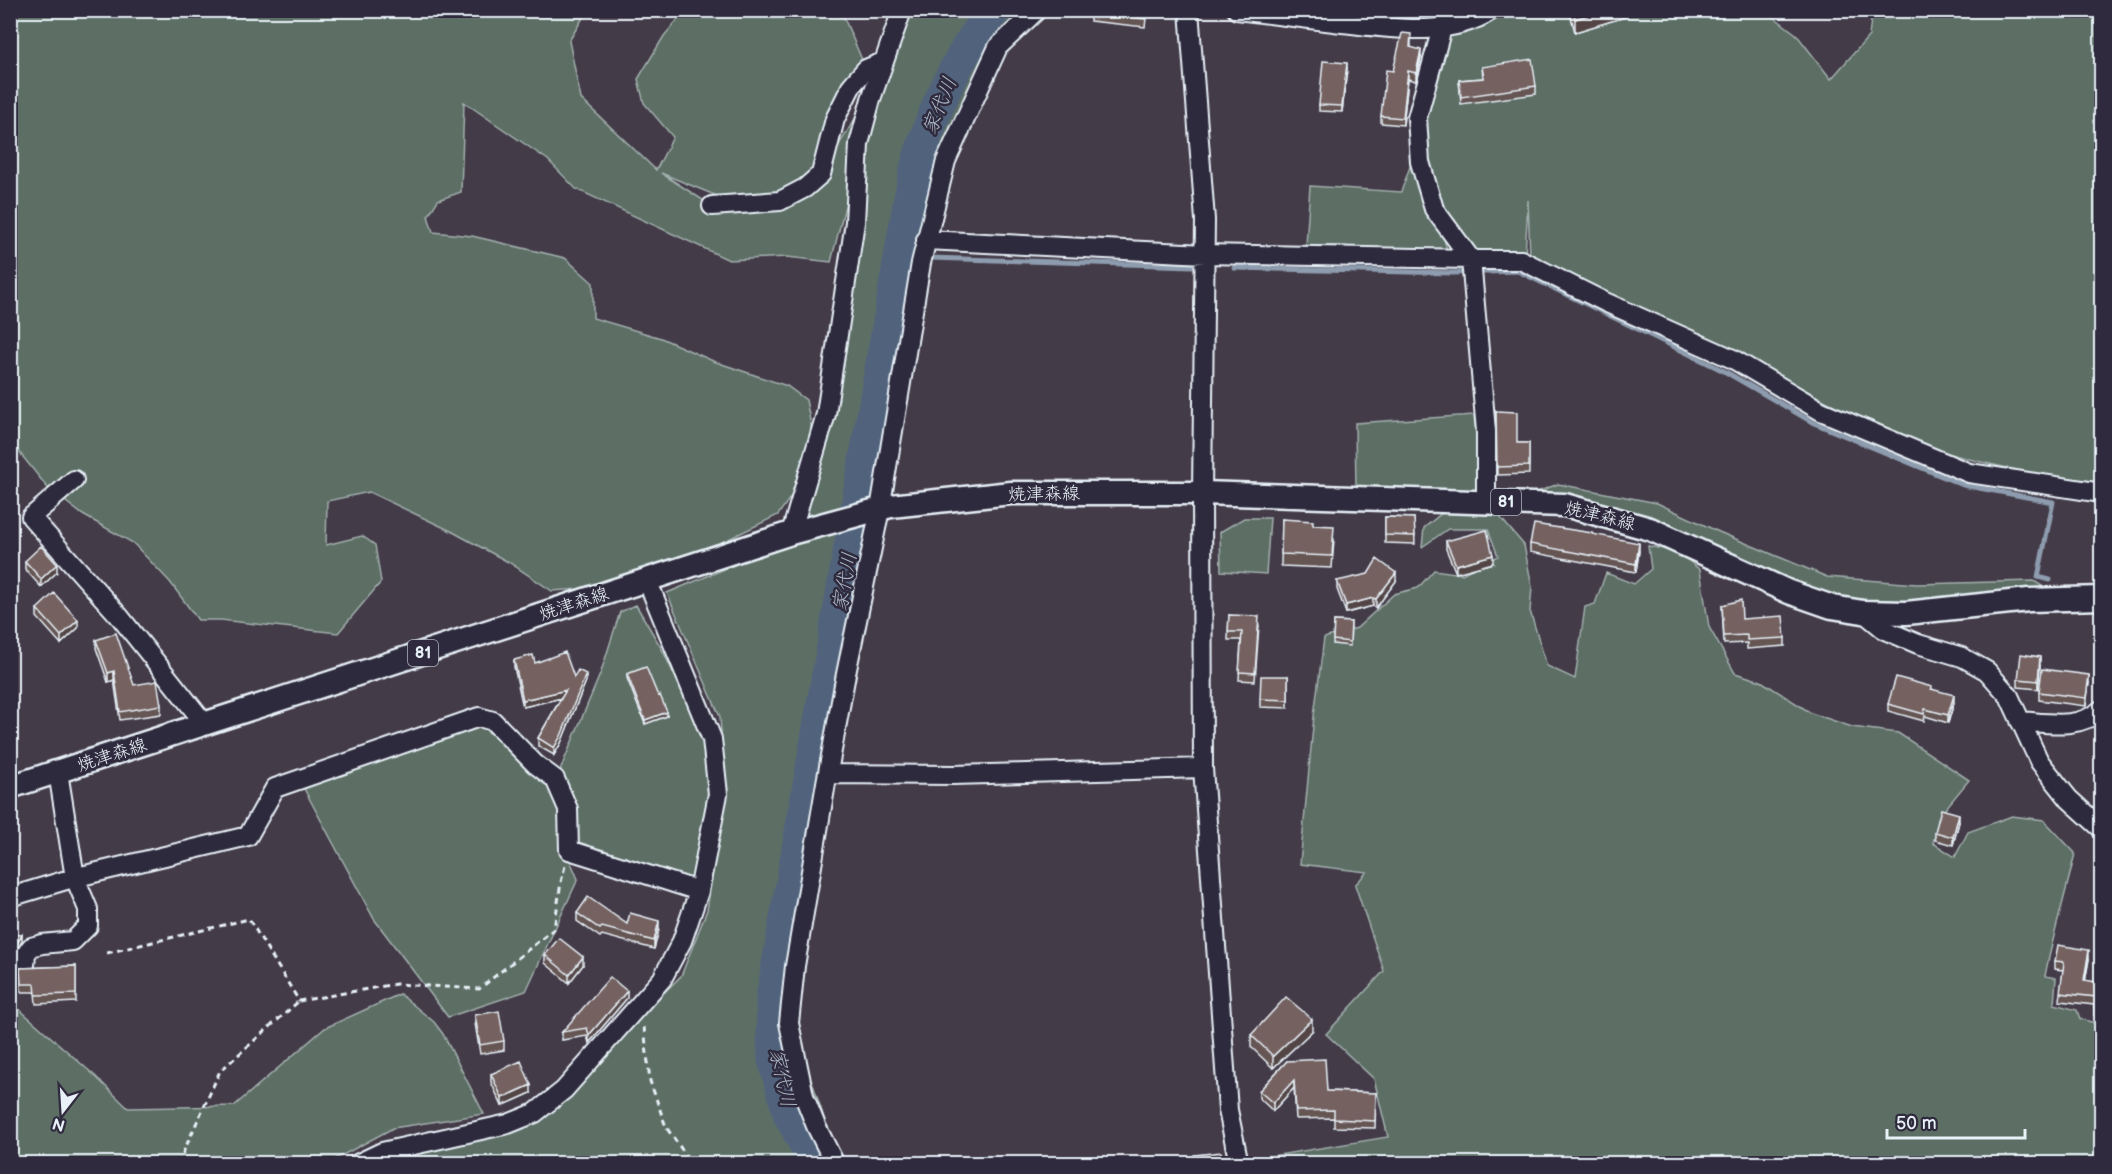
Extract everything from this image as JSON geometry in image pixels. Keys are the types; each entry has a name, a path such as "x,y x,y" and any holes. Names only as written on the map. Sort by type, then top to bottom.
{"main road":[{"name":"焼津森線","path":"10,787 791,533 885,507 1011,493 1202,493 1565,505 1650,529 1789,592 1832,607 1863,612 1906,613 2029,600 2102,598"}],"street":[{"path":"791,533 826,414 855,222 860,144 871,99 902,10"},
{"path":"835,1164 804,1096 789,1023 795,966 846,674 885,507 924,252 946,161 998,47 1037,10"},
{"path":"1189,10 1205,220 1202,493 1203,768 1228,1110 1239,1164"},
{"path":"1237,10 1405,30 1442,28 1482,17 1492,10"},
{"path":"1442,28 1417,118 1420,162 1434,209 1471,262 1486,431 1486,501"},
{"path":"712,206 780,201 805,188 821,174 835,118 852,85 866,69 883,63"},
{"path":"924,252 1205,254 1471,262 1521,260 1605,302 1732,359 1821,411 1970,473 2102,493"},
{"path":"74,480 31,517 120,617 205,724"},
{"path":"357,1164 382,1152 508,1124 535,1113 564,1090 662,979 682,941 699,891 718,794 712,739 647,580"},
{"path":"1863,612 1885,630 1918,644 1962,657 1988,671 2009,696 2039,761 2069,800 2102,829"},
{"path":"2020,721 2064,724 2081,722 2102,709"},
{"path":"10,897 75,878 248,836 275,788 479,717 493,721 535,764 555,778 568,809 569,850 699,891"},
{"path":"829,774 953,775 1203,768"},
{"path":"25,965 26,954 31,946 73,941 88,926 87,909 75,878 58,772"}],"path":[{"path":"178,1164 220,1071 299,1001 396,984 479,989 554,929 561,882 569,850"},
{"path":"107,953 249,919 299,1001"},
{"path":"641,1001 650,1081 666,1127 692,1164"}],"green space":[{"path":"11,11 587,11 569,41 581,99 656,170 673,137 644,103 638,79 664,36 685,11 841,11 866,69 822,172 876,85 909,11 1022,11 964,102 934,200 829,774 794,1027 837,1157 842,1163 366,1163 541,1113 681,976 707,910 725,793 720,717 667,593 794,540 808,472 778,515 634,585 552,591 510,563 451,531 369,492 327,501 326,545 362,536 375,545 381,582 338,633 221,620 198,620 170,582 133,543 83,515 47,487 11,442","holes":["464,102 548,160 576,189 729,260 787,257 831,262 860,146 810,465 811,425 806,400 787,386 713,361 661,338 593,318 593,283 565,258 472,236 433,232 428,216 438,200 461,192","661,173 717,196 773,201 751,213 712,206"]},
{"path":"1473,11 1766,11 1796,34 1831,79 1869,36 1871,20 1856,11 2101,11 2101,485 1981,462 1911,441 1530,258 1528,200 1525,257 1476,252 1432,203 1419,153 1440,32"},
{"path":"1412,161 1424,207 1444,239 1448,253 1360,249 1344,246 1306,246 1310,186 1401,192"},
{"path":"1474,415 1481,491 1356,489 1355,423"},
{"path":"1558,484 1657,503 1719,532 1827,577 1917,584 2034,581 2050,591 1896,605 1838,598 1800,586 1618,507 1537,492"},
{"path":"1467,508 1499,516 1524,545 1532,587 1530,611 1547,666 1575,679 1585,607 1595,604 1606,573 1634,584 1651,569 1648,546 1678,552 1700,570 1709,627 1735,673 1761,681 1811,713 1852,727 1898,733 1969,780 1941,814 1933,843 1955,857 1968,832 2012,816 2044,820 2075,853 2045,976 2056,978 2054,1004 2077,1010 2080,1019 2095,1023 2101,1021 2101,1163 1259,1164 1260,1158 1388,1137 1374,1079 1326,1034 1384,971 1355,885 1367,872 1300,864 1314,716 1324,638 1357,628 1394,594 1418,588 1434,570 1462,574 1498,556 1488,529 1448,529 1422,547 1424,528 1442,513"},
{"path":"1244,518 1270,518 1266,574 1221,571 1220,532"},
{"path":"636,605 663,651 705,741 717,805 701,881 566,851 578,879 526,991 448,1017 374,919 302,785 477,723 559,788 561,768 601,672 620,612"},
{"path":"400,994 434,1022 443,1034 484,1114 393,1128 328,1163 11,1163 11,1002 128,1108 234,1106 325,1028"}],"building":[{"path":"1090,10 1146,10 1145,19 1090,13"},
{"path":"1573,10 1606,10 1575,19"},
{"path":"1402,33 1411,34 1410,47 1421,50 1416,73 1408,71 1403,118 1381,116 1386,70 1393,71"},
{"path":"1532,59 1536,86 1461,97 1459,80 1484,78 1482,67"},
{"path":"1323,61 1347,63 1342,106 1319,105"},
{"path":"1496,411 1517,412 1517,443 1529,443 1529,466 1497,467"},
{"path":"1385,517 1414,518 1415,536 1385,535"},
{"path":"1282,519 1313,521 1313,525 1334,526 1332,556 1281,554"},
{"path":"1534,524 1639,543 1636,564 1530,544"},
{"path":"1487,530 1493,555 1456,565 1446,541"},
{"path":"41,546 57,564 41,579 25,561"},
{"path":"1377,559 1396,573 1376,599 1346,605 1337,581 1368,574"},
{"path":"54,593 78,620 61,636 37,609"},
{"path":"1741,600 1742,619 1783,616 1785,638 1747,640 1747,635 1724,636 1722,605"},
{"path":"1229,615 1259,616 1255,673 1239,672 1242,632 1228,632"},
{"path":"1334,621 1351,622 1350,642 1333,640"},
{"path":"116,633 134,685 157,681 161,705 120,712 114,671 108,673 96,640"},
{"path":"565,652 574,677 578,670 586,674 554,748 538,738 566,690 523,700 514,660 533,655 535,663"},
{"path":"2021,654 2040,657 2038,681 2018,679"},
{"path":"646,667 667,712 645,720 627,674"},
{"path":"2042,669 2089,675 2086,698 2039,692"},
{"path":"1261,676 1288,676 1288,700 1260,699"},
{"path":"1896,677 1954,695 1948,715 1925,709 1924,714 1888,704"},
{"path":"1941,809 1959,814 1953,837 1935,832"},
{"path":"588,897 627,924 630,913 659,921 654,941 602,927 600,929 577,913"},
{"path":"10,934 22,935 15,947 14,959 18,968 17,975 10,974"},
{"path":"559,938 583,957 569,975 545,955"},
{"path":"2058,945 2089,950 2084,980 2102,983 2102,1008 2094,1007 2096,997 2060,993 2064,962 2055,961"},
{"path":"76,966 76,994 36,995 35,984 21,984 20,968"},
{"path":"610,977 627,991 603,1019 589,1035 587,1028 562,1032"},
{"path":"1286,997 1312,1019 1273,1056 1251,1035"},
{"path":"499,1011 504,1041 480,1045 475,1015"},
{"path":"1325,1059 1327,1091 1376,1093 1375,1121 1334,1119 1334,1110 1296,1111 1294,1080 1273,1103 1259,1091 1287,1061"},
{"path":"521,1061 531,1085 502,1098 491,1074"},
{"path":"1221,1152 1222,1164 1194,1164 1194,1155"}],"waterway":[{"name":"家代川","path":"816,1164 790,1116 774,1060 772,999 915,173 931,123 949,82 970,43 995,10"},
{"path":"901,253 930,258 1192,266"},
{"path":"1234,268 1453,273 1518,271 1724,371 1814,423 1963,485 2053,502 2038,577 2050,580"}]}
